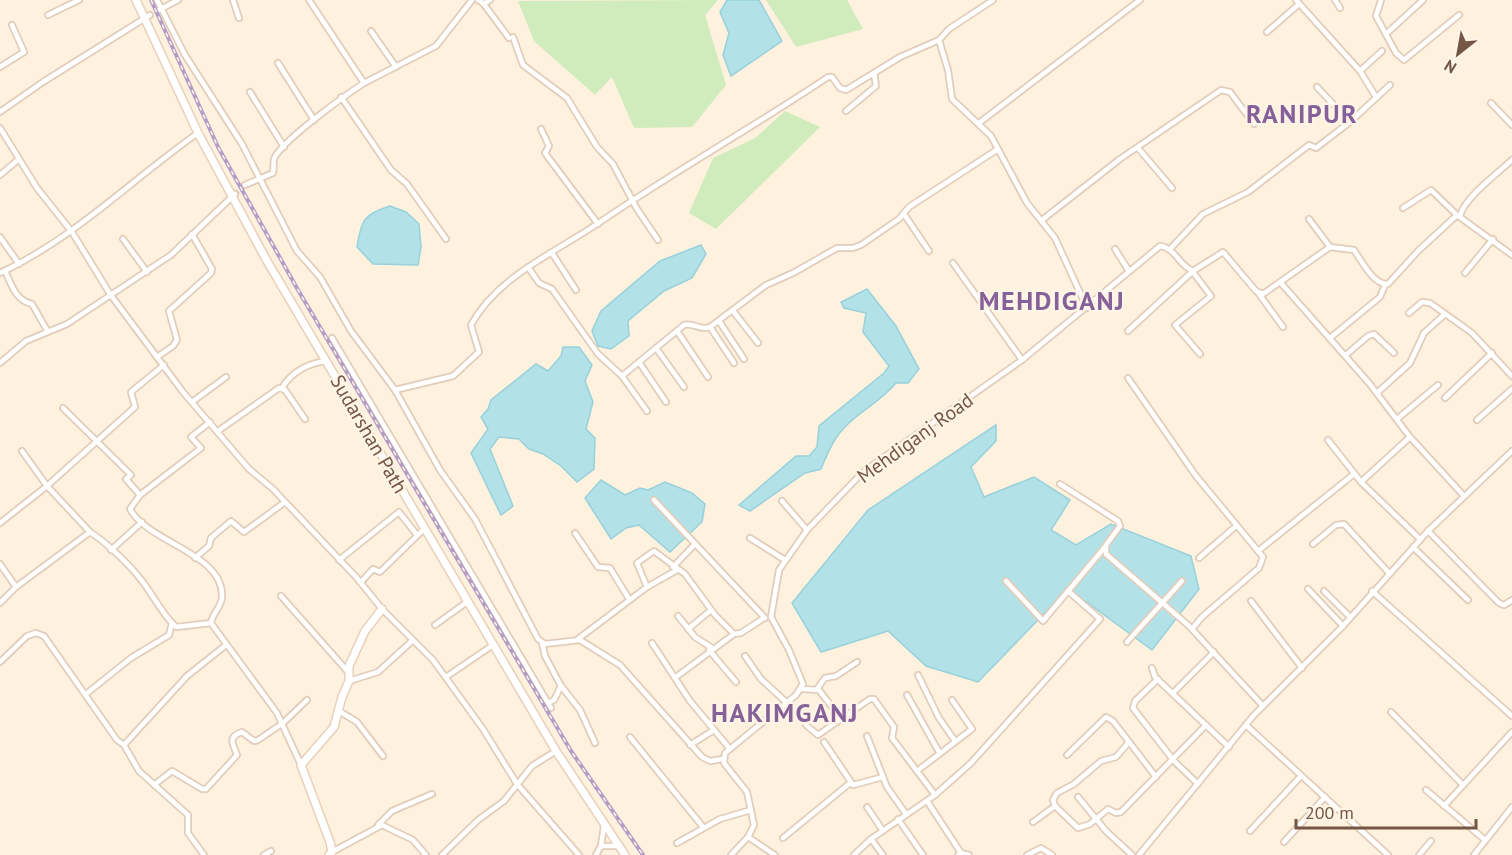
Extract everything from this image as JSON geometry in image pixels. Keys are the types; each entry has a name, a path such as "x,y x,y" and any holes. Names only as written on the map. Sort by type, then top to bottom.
{"main road":[{"name":"Sudarshan Path","path":"136,0 147,16 198,133 326,361 556,751 625,855"},
{"path":"331,854 310,786 301,765 328,737 349,681 349,666 365,631 382,609"}],"street":[{"path":"48,15 79,0"},
{"path":"157,0 185,56 242,144 297,251 320,277 351,331 394,390 440,470 475,519 542,644 545,656 561,686 580,710 595,743"},
{"path":"160,9 178,0"},
{"path":"233,0 239,18"},
{"path":"309,0 364,83"},
{"path":"245,185 273,173 274,159 284,147 341,98 364,83 436,46 472,0"},
{"path":"490,0 481,2 511,37 523,65 567,98 597,147 613,164 658,240"},
{"path":"394,390 453,376 479,350 471,329 472,322 493,297 528,267 632,199 828,77 832,77 844,90 900,57 939,40 949,29 993,0"},
{"path":"978,123 1140,0"},
{"path":"1335,0 1340,8"},
{"path":"1382,0 1376,14 1396,53 1406,60 1459,15"},
{"path":"1386,34 1423,0"},
{"path":"1267,32 1298,2 1360,70 1376,98"},
{"path":"0,112 147,16"},
{"path":"0,67 24,52 12,25"},
{"path":"371,31 396,68"},
{"path":"939,40 948,70 952,99 978,123 998,149 1027,203 1055,238 1087,308"},
{"path":"1360,70 1382,51"},
{"path":"278,63 314,120"},
{"path":"846,111 875,88 874,73"},
{"path":"1200,354 1175,325 1210,296 1192,271 1187,269 1170,249 1212,208 1248,192 1309,145 1316,148 1350,122 1389,85"},
{"path":"1317,87 1350,122"},
{"path":"1042,220 1138,148 1221,90 1230,92 1254,124"},
{"path":"250,92 284,147"},
{"path":"341,98 392,170 407,184 446,239"},
{"path":"1491,103 1512,125"},
{"path":"0,128 37,188 72,232 110,294 192,402 249,469 285,502 446,676 517,784 579,855"},
{"path":"541,129 549,146 546,153 597,224"},
{"path":"48,332 32,304 22,302 18,298 2,272 72,232 198,133"},
{"path":"1138,148 1172,188"},
{"path":"622,376 687,324 705,329 710,327 766,285 793,273 837,248 856,248 904,214 909,207 998,149"},
{"path":"0,175 19,159"},
{"path":"1330,338 1380,297 1385,285 1398,277 1418,251 1459,216 1476,194 1512,160"},
{"path":"1403,208 1431,190 1459,216 1512,255"},
{"path":"0,363 26,341 67,324 171,255 210,220 233,195"},
{"path":"904,214 929,250"},
{"path":"1310,219 1330,247"},
{"path":"157,357 173,346 177,340 169,311 211,273 212,269 192,234"},
{"path":"0,237 19,264"},
{"path":"123,239 147,272"},
{"path":"1465,273 1493,240"},
{"name":"Mehdiganj Road","path":"771,617 777,576 785,560 807,530 862,472 1022,360 1155,249 1160,246 1170,249"},
{"path":"1259,294 1266,293 1330,247 1354,250 1376,279 1385,285"},
{"path":"1114,249 1129,271"},
{"path":"1128,331 1192,271 1223,252 1259,294 1283,327"},
{"path":"552,253 576,290"},
{"path":"953,263 1022,360"},
{"path":"528,267 539,283 552,289 602,359 622,376 647,411"},
{"path":"1280,282 1315,324 1346,355 1410,437 1464,496"},
{"path":"1409,313 1424,302 1472,333 1512,376"},
{"path":"733,311 758,343"},
{"path":"1377,393 1410,363 1424,333 1443,315"},
{"path":"719,321 744,358"},
{"path":"710,327 734,363"},
{"path":"677,331 708,378"},
{"path":"1346,355 1368,336 1374,334 1394,353"},
{"path":"332,338 550,706 561,686"},
{"path":"656,348 684,387"},
{"path":"1445,398 1492,353"},
{"path":"218,431 272,392 282,388 290,377 313,364 326,361"},
{"path":"639,362 666,402"},
{"path":"0,523 47,486 135,407 131,392 164,365"},
{"path":"192,402 226,377"},
{"path":"1128,378 1236,526 1263,557 1262,564 1202,617 1192,629"},
{"path":"1397,419 1438,385"},
{"path":"282,388 306,419"},
{"path":"1477,420 1512,389"},
{"path":"63,408 131,475 126,479 140,495"},
{"path":"210,422 191,437 201,448 140,495 130,509 142,522 215,574 220,583 221,601 212,626"},
{"path":"1361,482 1410,437"},
{"path":"1328,440 1361,482 1420,539"},
{"path":"22,451 47,486 90,532 143,582 158,607 172,623 180,628 212,626"},
{"path":"1139,855 1263,706 1342,626 1420,539 1512,451"},
{"path":"1258,551 1354,474"},
{"path":"1006,581 1040,621 1050,614 1119,526 1118,521 1060,484"},
{"path":"654,500 764,618"},
{"path":"782,501 807,530"},
{"path":"195,558 209,546 211,538 231,521 244,532 285,502"},
{"path":"339,560 399,512 417,535"},
{"path":"408,522 416,515"},
{"path":"111,550 142,522"},
{"path":"1313,544 1336,525 1344,524 1389,573"},
{"path":"1199,558 1236,526"},
{"path":"361,582 373,569 380,572 424,528"},
{"path":"1428,531 1499,603 1504,605 1511,602"},
{"path":"0,603 16,587 90,532"},
{"path":"575,533 598,567 610,568 629,599"},
{"path":"750,538 785,560"},
{"path":"542,644 578,639 647,586 675,569 695,544"},
{"path":"1106,545 1108,557 1192,629 1263,706"},
{"path":"1413,547 1468,600"},
{"path":"647,586 637,566 654,551 660,553 675,569 685,574 711,610 734,634"},
{"path":"0,564 16,587"},
{"path":"1127,642 1182,581"},
{"path":"1308,589 1342,626"},
{"path":"854,855 898,819 935,795 979,755 1100,619 1068,591"},
{"path":"1324,591 1350,617"},
{"path":"1372,591 1512,716"},
{"path":"281,596 349,673"},
{"path":"1251,601 1302,668"},
{"path":"435,625 467,602"},
{"path":"688,629 711,610"},
{"path":"678,616 695,637 711,649 736,682"},
{"path":"676,677 734,634 741,633 764,618 771,617 803,679 802,689"},
{"path":"86,694 131,658 170,635 172,623"},
{"path":"212,626 283,723 301,765"},
{"path":"0,662 27,636 40,634 86,694 117,740 124,745 137,768 188,814 188,833 204,855"},
{"path":"578,639 620,665 706,760 723,759"},
{"path":"349,681 378,672 413,640"},
{"path":"652,643 690,701 730,748"},
{"path":"124,745 187,676 226,645"},
{"path":"446,676 493,645"},
{"path":"1173,693 1214,652"},
{"path":"745,656 761,679 786,702"},
{"path":"817,689 825,678 836,676 857,662"},
{"path":"1152,668 1158,680 1229,747"},
{"path":"918,675 939,718 955,741"},
{"path":"1158,680 1135,701 1133,708 1174,760 1198,784"},
{"path":"723,759 730,748 802,689 817,689"},
{"path":"817,689 841,719"},
{"path":"907,695 939,752"},
{"path":"806,725 818,735 870,699 874,699 894,727 892,738 935,795"},
{"path":"154,785 172,771 202,789 206,789 237,755 231,740 239,732 254,741 283,723 307,700"},
{"path":"917,771 972,727 952,700"},
{"path":"339,711 357,722 383,756"},
{"path":"1391,712 1463,785"},
{"path":"1067,754 1106,717 1113,721 1156,777"},
{"path":"1129,742 1116,757 1101,761 1074,784 1057,794 1053,800 1055,806 1078,828 1108,809 1116,813 1121,812 1206,725"},
{"path":"1246,725 1388,855"},
{"path":"690,745 714,730"},
{"path":"1444,806 1512,732"},
{"path":"867,736 883,777 906,814"},
{"path":"630,737 703,827"},
{"path":"824,742 850,783 857,785 883,777"},
{"path":"442,855 478,820 504,801 532,766 556,751"},
{"path":"723,759 747,792 754,825 748,837 731,855"},
{"path":"1250,831 1301,776"},
{"path":"783,838 850,783"},
{"path":"1426,790 1485,840"},
{"path":"331,854 378,825 392,812 432,794"},
{"path":"1078,797 1106,831 1132,855"},
{"path":"1284,842 1325,797"},
{"path":"927,801 959,854 969,855"},
{"path":"1033,822 1055,806"},
{"path":"867,807 883,831"},
{"path":"1477,854 1485,840 1512,807"},
{"path":"677,843 703,827 751,810"},
{"path":"898,819 923,855"},
{"path":"378,825 408,837 426,855"},
{"path":"596,855 601,846 604,825"},
{"path":"748,837 775,855"},
{"path":"872,839 883,855"},
{"path":"1419,855 1431,841"},
{"path":"601,846 618,846"},
{"path":"1027,855 1041,848 1052,855"},
{"path":"340,850 345,855"},
{"path":"264,855 271,851"}],"green space":[{"path":"718,0 705,15 726,85 692,127 634,128 612,77 595,95 534,41 518,1"},
{"path":"766,0 847,0 863,29 796,47"},
{"path":"785,111 820,127 716,229 689,213 713,158 755,138"}],"water":[{"path":"727,0 759,0 782,41 731,76 723,55 729,33 720,12"},
{"path":"390,206 406,212 419,224 421,247 418,265 373,264 357,247 365,219 374,212"},
{"path":"701,245 706,254 692,278 664,291 628,321 629,336 611,349 598,346 592,331 601,311 660,261"},
{"path":"867,289 896,326 919,369 908,383 896,383 884,396 843,429 832,445 821,469 805,473 750,511 739,505 796,456 809,456 817,447 819,426 884,373 889,366 863,332 866,313 844,308 841,302"},
{"path":"563,347 579,347 592,365 585,381 593,402 586,429 595,438 594,469 577,482 561,466 543,454 529,449 519,439 499,437 490,449 513,506 501,515 471,453 488,429 481,417 488,409 491,400 536,364 548,371 561,356"},
{"path":"996,425 996,441 971,467 984,497 1034,477 1070,500 1051,530 1076,545 1111,524 1191,556 1199,589 1152,650 1085,601 1066,591 978,682 926,666 888,631 821,652 792,603 868,510"},
{"path":"601,480 625,495 640,488 648,490 665,482 692,493 705,504 702,522 670,552 639,525 626,528 611,539 585,498"}],"tunnel":[{"path":"235,194 245,185"}],"railway":[{"path":"151,0 218,147 298,290 571,751 643,855"}],"district":[{"name":"RANIPUR","path":"1302,114"},
{"name":"MEHDIGANJ","path":"1052,301"},
{"name":"HAKIMGANJ","path":"785,713"}]}
